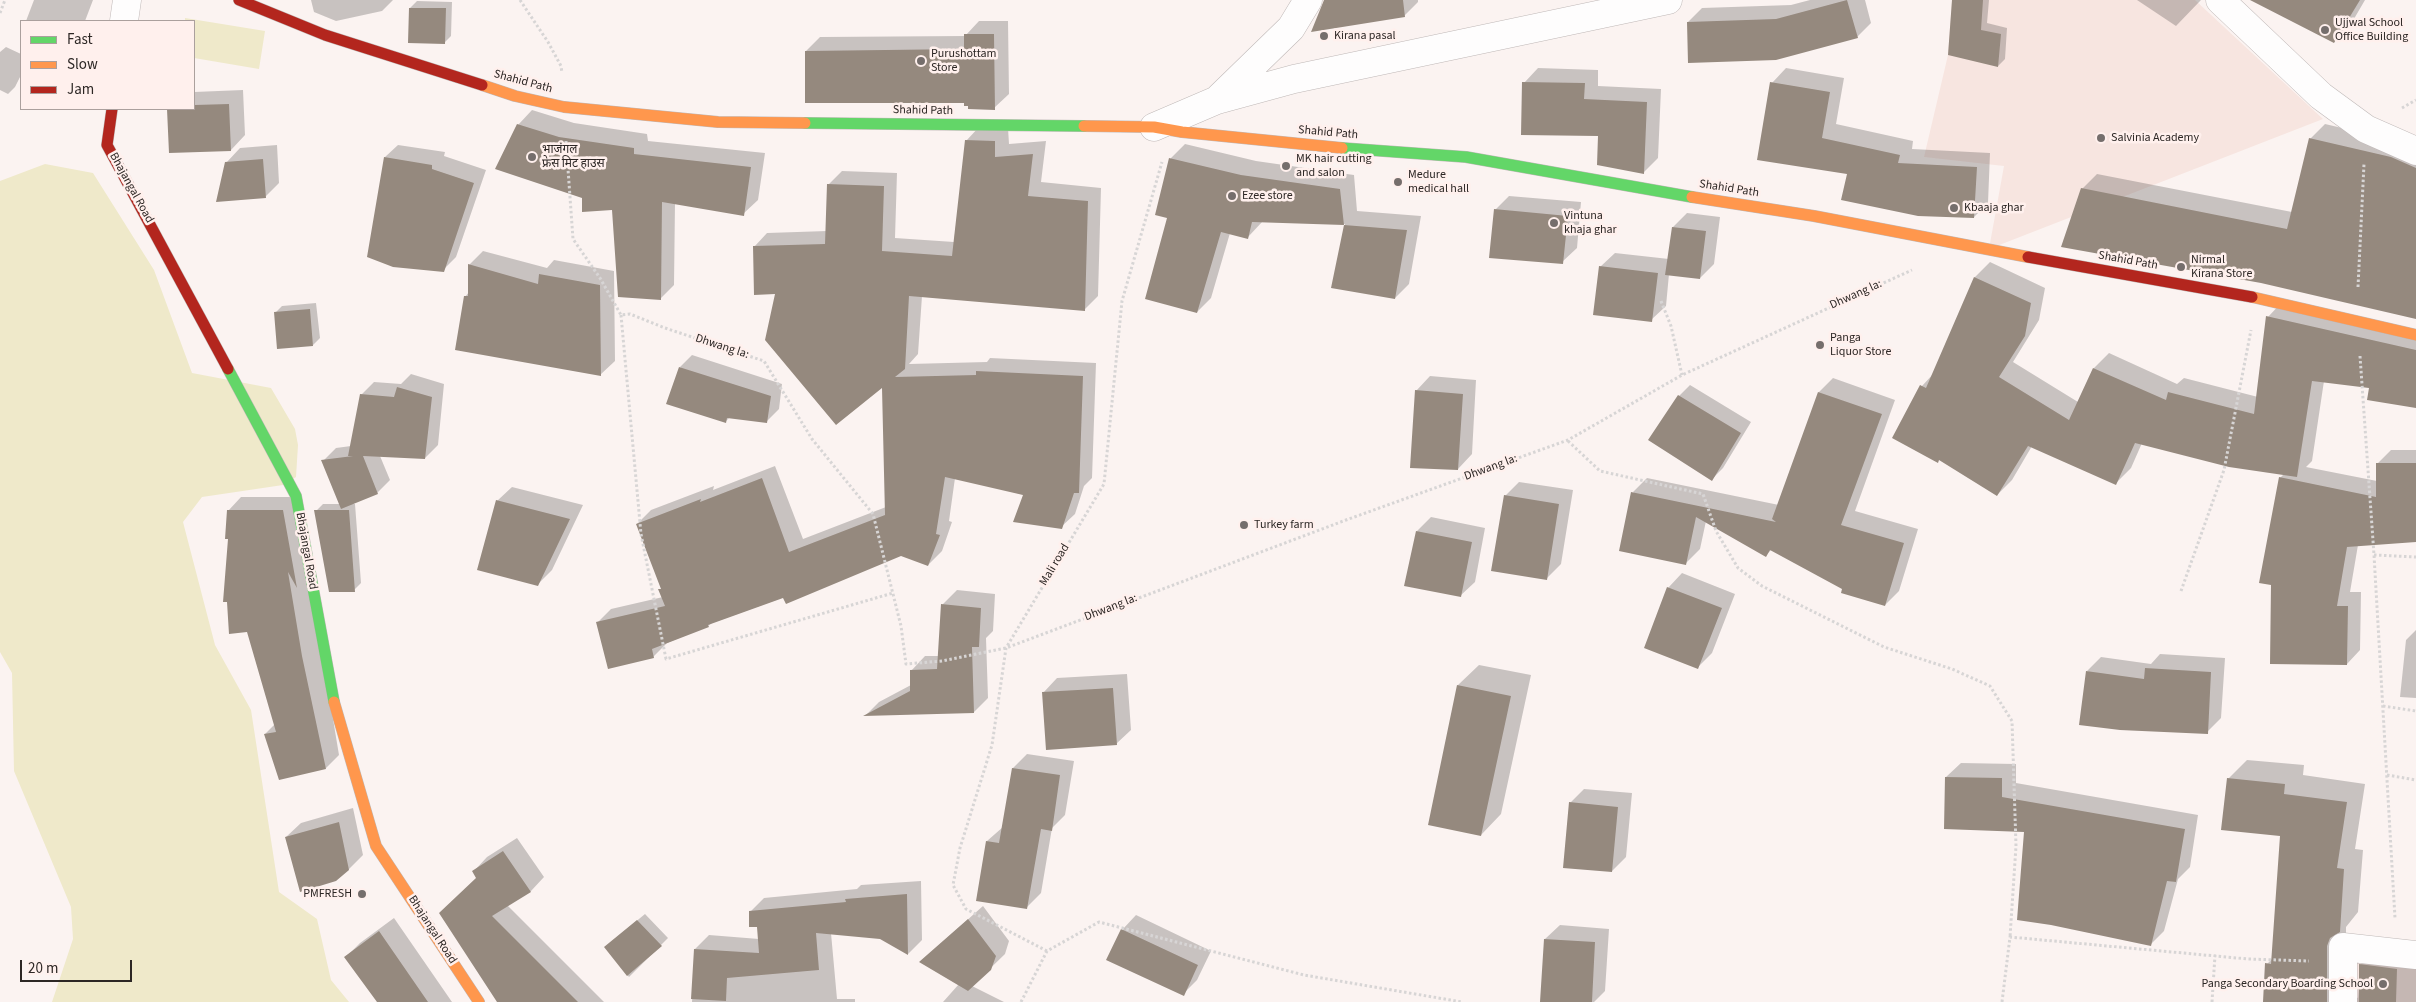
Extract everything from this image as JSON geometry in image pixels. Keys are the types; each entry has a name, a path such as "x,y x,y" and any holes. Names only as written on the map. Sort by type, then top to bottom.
{"street":[{"path":"124,20 127,0"},
{"name":"Shahid Path","path":"239,0 325,35 515,96 564,107 718,122 1154,127 1182,132 1466,157 1634,188 1814,216 1965,246 2258,298 2416,335"},
{"path":"1217,100 1291,28 1308,0"},
{"path":"1154,127 1217,100 1294,79 1668,0"},
{"path":"2220,0 2321,96 2366,129 2416,151"},
{"name":"Bhajangal Road","path":"112,110 107,146 160,240 296,496 333,700 376,846 479,1002"},
{"path":"2343,1002 2342,948 2407,954"}],"path":[{"path":"0,13 5,0"},
{"path":"520,0 562,66 573,239 600,278 622,315 641,534 666,659 893,593"},
{"path":"2366,129 2357,322 2374,555 2387,776 2407,954"},
{"name":"Mali road","path":"1047,951 966,909 954,885 960,848 992,745 1006,648 1104,484 1122,301 1163,158 1182,132"},
{"name":"Dhwang la:","path":"622,315 630,314 664,328 764,361 812,439 873,514 901,626 906,664 942,661 1006,648 1337,523 1568,440 1682,375 1965,246"},
{"path":"2181,591 2224,470 2258,298"},
{"path":"1662,301 1671,326 1682,375"},
{"path":"1568,440 1600,470 1703,494 1716,531 1738,568 1762,586 1884,647 1952,669 1990,686 2012,721 2016,846 2011,937 2002,1002"},
{"path":"2374,555 2416,557"},
{"path":"2383,706 2416,710"},
{"path":"2387,776 2416,780"},
{"path":"1021,1002 1047,951 1099,922 1304,975 1462,1002"},
{"path":"2010,937 2248,959 2308,961 2342,948"},
{"path":"2212,1002 2215,955"}],"shaded area":[{"name":"Salvinia Academy","path":"1952,0 2195,0 2323,119 1989,249 2004,166 1924,157 1948,55"},
{"path":"185,18 265,31 259,69 195,58 195,20 185,20"},
{"path":"45,164 93,173 154,270 192,373 271,388 295,429 298,445 296,477 283,485 202,497 183,522 215,645 251,710 279,892 317,919 331,980 349,1002 52,1002 73,939 71,907 14,771 12,673 0,652 0,181"},
{"name":"Panga Secondary Boarding School","path":"2351,959 2416,966 2416,1002 2349,1002"}],"building":[{"path":"1324,0 1403,0 1405,17 1311,32"},
{"path":"1847,0 1858,38 1776,60 1688,63 1687,22 1776,19"},
{"path":"1952,0 1983,0 1981,30 2001,34 1998,67 1948,55"},
{"name":"Ujjwal School Office Building","path":"2250,0 2360,0 2334,43"},
{"path":"409,8 446,8 445,44 408,43"},
{"path":"964,34 994,34 995,110 968,109 968,106 964,106 964,103 805,103 805,51 964,49"},
{"path":"1522,82 1585,83 1584,99 1647,102 1644,174 1597,165 1598,136 1521,135"},
{"path":"1770,82 1830,92 1822,138 1900,155 1898,163 1977,167 1974,218 1918,216 1841,200 1847,174 1757,160"},
{"path":"229,104 231,151 169,153 167,110 195,110 195,105"},
{"path":"517,124 559,137 634,148 634,154 751,167 744,216 662,202 661,300 618,297 612,210 582,212 582,198 495,169"},
{"path":"2309,138 2391,157 2416,168 2416,319 2261,283 2061,247 2081,188 2287,229"},
{"path":"965,140 995,141 995,157 1033,154 1028,196 1088,201 1085,311 909,296 905,369 895,377 976,375 976,371 1083,376 1079,493 1074,493 1062,529 1013,522 1023,495 945,477 936,534 940,535 928,566 901,556 786,604 783,598 708,625 709,627 652,649 654,658 608,669 596,622 665,606 658,589 661,589 636,524 762,478 789,552 885,515 882,388 836,425 765,340 775,294 754,295 753,246 825,244 827,184 884,186 882,251 952,256"},
{"path":"384,157 432,165 432,169 474,183 444,272 393,267 367,257"},
{"path":"1169,158 1241,175 1340,189 1344,225 1252,222 1248,239 1221,232 1197,313 1145,299 1167,218 1155,215"},
{"path":"263,159 266,198 216,202 225,162"},
{"path":"1494,209 1568,216 1563,264 1489,258"},
{"path":"1344,225 1407,230 1395,299 1331,288"},
{"path":"1672,227 1706,231 1700,279 1665,275"},
{"path":"468,264 538,284 539,274 600,285 601,376 455,350 464,296 468,296"},
{"path":"1599,266 1658,273 1652,322 1593,315"},
{"path":"1974,277 2031,303 2025,336 1999,377 2069,420 2093,368 2166,400 2168,392 2254,414 2266,316 2416,350 2416,408 2367,400 2369,388 2312,381 2297,477 2229,467 2135,443 2116,485 2028,446 1997,496 1939,460 1938,463 1892,438 1920,385 1926,388"},
{"path":"310,309 313,346 277,349 274,312"},
{"path":"679,367 771,396 767,423 727,418 726,423 666,404"},
{"path":"397,387 432,397 425,459 363,456 378,494 341,509 321,460 353,456 348,456 360,394 394,397"},
{"path":"1415,390 1463,394 1458,470 1410,468"},
{"path":"1818,392 1882,414 1841,525 1904,543 1885,606 1841,593 1842,589 1770,550 1766,557 1696,517 1686,565 1619,551 1631,492 1776,522 1772,519"},
{"path":"1678,395 1741,433 1712,481 1648,440"},
{"path":"2376,463 2416,463 2416,542 2347,547 2337,606 2348,606 2347,665 2270,664 2271,585 2259,583 2279,477 2376,497"},
{"path":"1504,495 1559,504 1547,580 1491,571"},
{"path":"496,500 570,519 538,586 477,570"},
{"path":"227,510 283,510 297,588 288,572 302,656 326,769 279,780 264,734 276,732 247,632 229,634 227,602 223,602 228,539 225,539"},
{"path":"314,510 349,510 355,592 329,592"},
{"path":"1416,531 1472,542 1461,597 1404,586"},
{"path":"1667,587 1722,608 1698,669 1644,648"},
{"path":"941,604 981,608 979,647 972,647 974,713 863,716 910,691 910,670 937,669"},
{"path":"2145,668 2211,672 2208,734 2120,730 2079,725 2086,671 2144,679"},
{"path":"1457,685 1511,696 1481,836 1428,825"},
{"path":"1113,688 1117,745 1046,750 1042,692"},
{"path":"1012,768 1060,775 1052,831 1041,829 1027,909 976,901 986,841 999,843"},
{"path":"1945,777 2002,778 2002,797 2185,829 2176,882 2167,881 2151,946 2051,925 2017,920 2024,832 1944,829"},
{"path":"2227,778 2285,784 2284,794 2347,802 2337,868 2344,869 2340,932 2330,938 2327,946 2327,1002 2263,1002 2265,963 2271,964 2280,836 2221,830"},
{"path":"1569,802 1618,807 1612,872 1563,868"},
{"path":"339,822 349,870 336,881 300,892 285,837"},
{"path":"503,851 531,892 492,916 578,1002 497,1002 439,913 476,878 472,871"},
{"path":"907,894 908,955 880,939 816,933 819,970 727,978 726,1001 691,999 694,949 759,953 757,927 749,927 749,911 846,902 845,899"},
{"path":"968,919 996,956 991,970 968,991 919,962"},
{"path":"637,920 662,946 627,976 604,947"},
{"path":"1121,929 1198,965 1184,996 1106,960"},
{"path":"379,931 428,1002 377,1002 344,957"},
{"path":"1544,939 1595,942 1592,1002 1540,1002"},
{"path":"2359,964 2397,969 2396,1002 2359,1002"}],"traffic: fast":[{"path":"805,123 1084,126"},
{"path":"1342,148 1466,157 1692,197"},
{"path":"228,369 296,496 334,702"}],"traffic: slow":[{"path":"482,85 515,96 564,107 718,122 805,123"},
{"path":"1084,126 1154,127 1182,132 1342,148"},
{"path":"1692,197 1814,216 2028,257"},
{"path":"2252,297 2416,335"},
{"path":"334,702 376,846 479,1002"}],"traffic: jam":[{"path":"239,0 325,35 482,85"},
{"path":"112,110 107,145 228,369"},
{"path":"2028,257 2252,297"}],"place":[{"name":"Ujjwal School Office Building","path":"2325,30"},
{"name":"Kirana pasal","path":"1324,36"},
{"name":"Purushottam Store","path":"921,61"},
{"name":"Salvinia Academy","path":"2101,138"},
{"name":"भाज‌ं‌‌गल फ्रेस मिट हाउस","path":"532,157"},
{"name":"MK hair cutting and salon","path":"1286,166"},
{"name":"Medure medical hall","path":"1398,182"},
{"name":"Ezee store","path":"1232,196"},
{"name":"Kbaaja ghar","path":"1954,208"},
{"name":"Vintuna khaja ghar","path":"1554,223"},
{"name":"Nirmal Kirana Store","path":"2181,267"},
{"name":"Panga Liquor Store","path":"1820,345"},
{"name":"Turkey farm","path":"1244,525"},
{"name":"PMFRESH","path":"362,894"},
{"name":"Panga Secondary Boarding School","path":"2383,984"}]}
